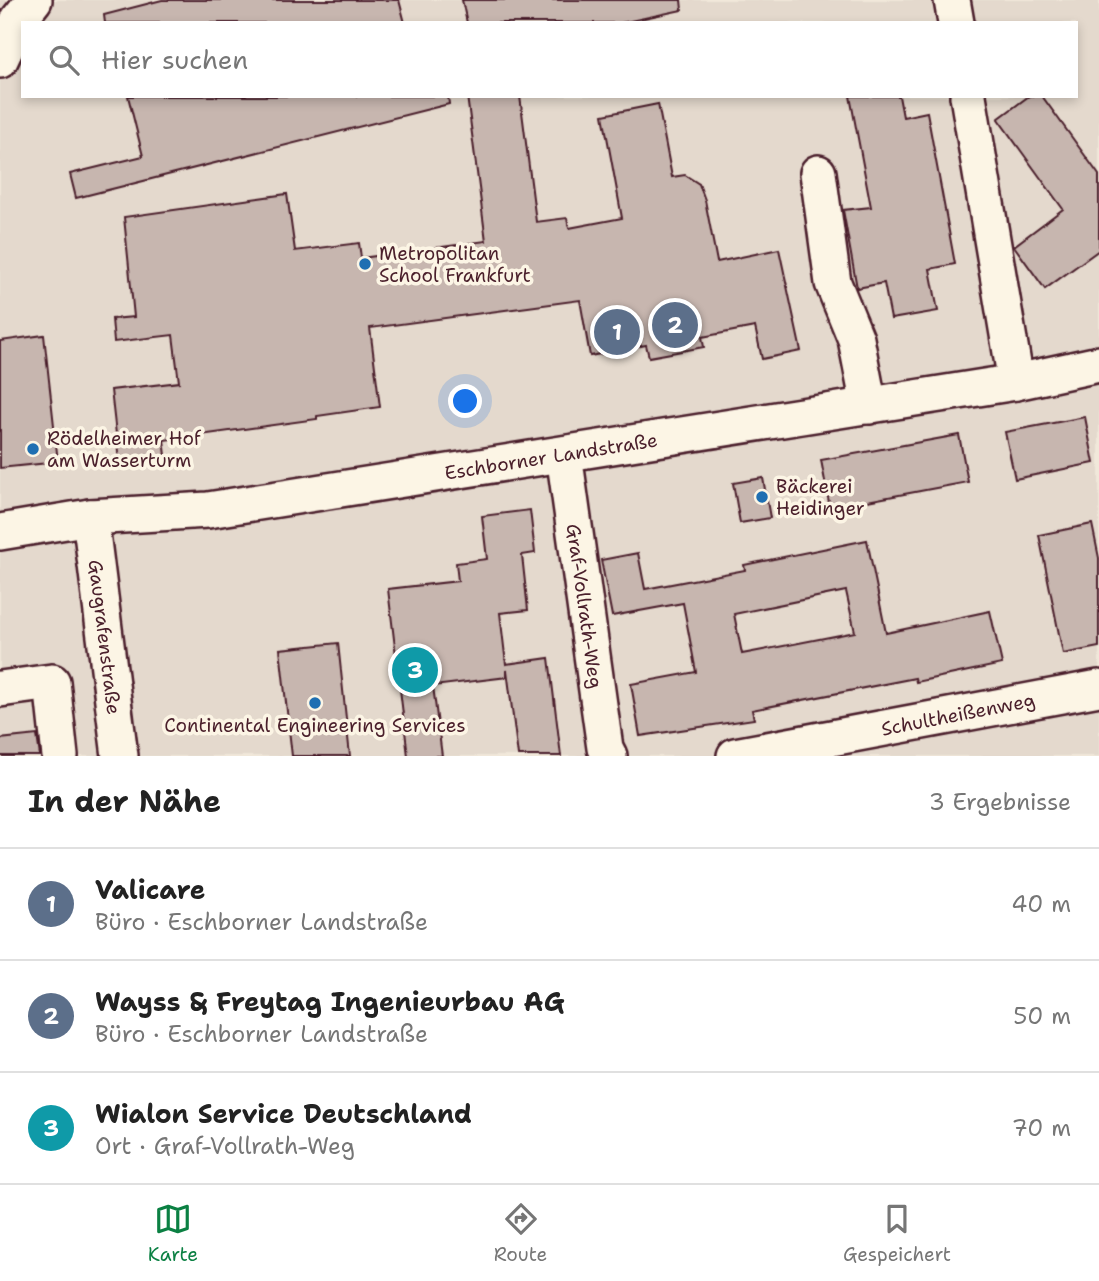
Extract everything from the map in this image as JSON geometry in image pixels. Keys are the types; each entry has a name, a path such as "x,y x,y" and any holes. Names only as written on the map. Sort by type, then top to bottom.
{"street":[{"path":"0,60 19,19 34,0"},
{"path":"952,0 956,21"},
{"path":"968,98 1016,382"},
{"path":"818,173 833,283 856,339 869,406"},
{"name":"Eschborner Landstraße","path":"0,532 89,517 208,510 869,406 1016,382 1099,365"},
{"name":"Graf-Vollrath-Weg","path":"564,454 605,748 609,756"},
{"name":"Gaugrafenstraße","path":"89,517 120,756"},
{"path":"0,689 52,682 60,756"},
{"name":"Schultheißenweg","path":"735,756 780,752 1099,688"}],"shaded area":[{"path":"0,0 1099,0 1099,756 0,756"}],"building":[{"path":"162,0 399,0 404,21 105,21 104,15"},
{"path":"462,0 681,0 682,10 630,21 467,21"},
{"path":"128,98 448,98 449,104 76,198 70,174 143,156"},
{"path":"467,98 520,98 536,222 567,218 569,228 622,218 603,115 658,104 672,177 685,175 699,184 705,200 717,262 779,249 801,351 762,359 755,327 702,337 704,347 649,357 646,345 590,356 580,300 370,328 380,407 317,416 317,419 164,440 166,455 119,461 111,390 179,382 173,335 114,342 112,319 134,317 124,217 287,194 295,251 359,243 361,258 486,241"},
{"path":"850,98 899,98 903,117 927,112 955,264 930,269 938,311 891,319 884,283 857,288 843,210 871,207"},
{"path":"1026,98 1043,98 1099,175 1099,250 1045,289 1014,246 1063,209 998,119"},
{"path":"44,335 58,462 0,468 0,341"},
{"path":"1085,417 1094,463 1015,479 1005,432"},
{"path":"959,435 968,482 830,508 821,460"},
{"path":"763,478 770,518 740,523 733,483"},
{"path":"530,510 535,553 522,555 528,610 500,613 506,664 549,658 561,756 518,756 507,670 507,677 433,686 442,756 408,756 388,589 458,581 456,563 487,559 482,516"},
{"path":"1092,524 1099,558 1099,647 1063,654 1039,535"},
{"path":"867,540 886,633 990,611 1002,664 916,682 915,678 752,710 754,719 640,736 631,684 696,672 683,603 612,616 601,560 638,553 645,589 745,570 744,565","holes":["846,591 855,632 742,654 734,614"]},
{"name":"Continental Engineering Services","path":"338,643 350,756 292,756 280,649"},
{"path":"37,735 40,756 0,756 0,739"}],"place":[{"name":"Metropolitan School Frankfurt","path":"365,264"},
{"name":"Wayss & Freytag Ingenieurbau AG","path":"675,325"},
{"name":"Valicare","path":"617,332"},
{"name":"Rödelheimer Hof am Wasserturm","path":"33,449"},
{"name":"Bäckerei Heidinger","path":"762,497"},
{"name":"Wialon Service Deutschland","path":"415,670"},
{"name":"Continental Engineering Services","path":"315,703"}]}
